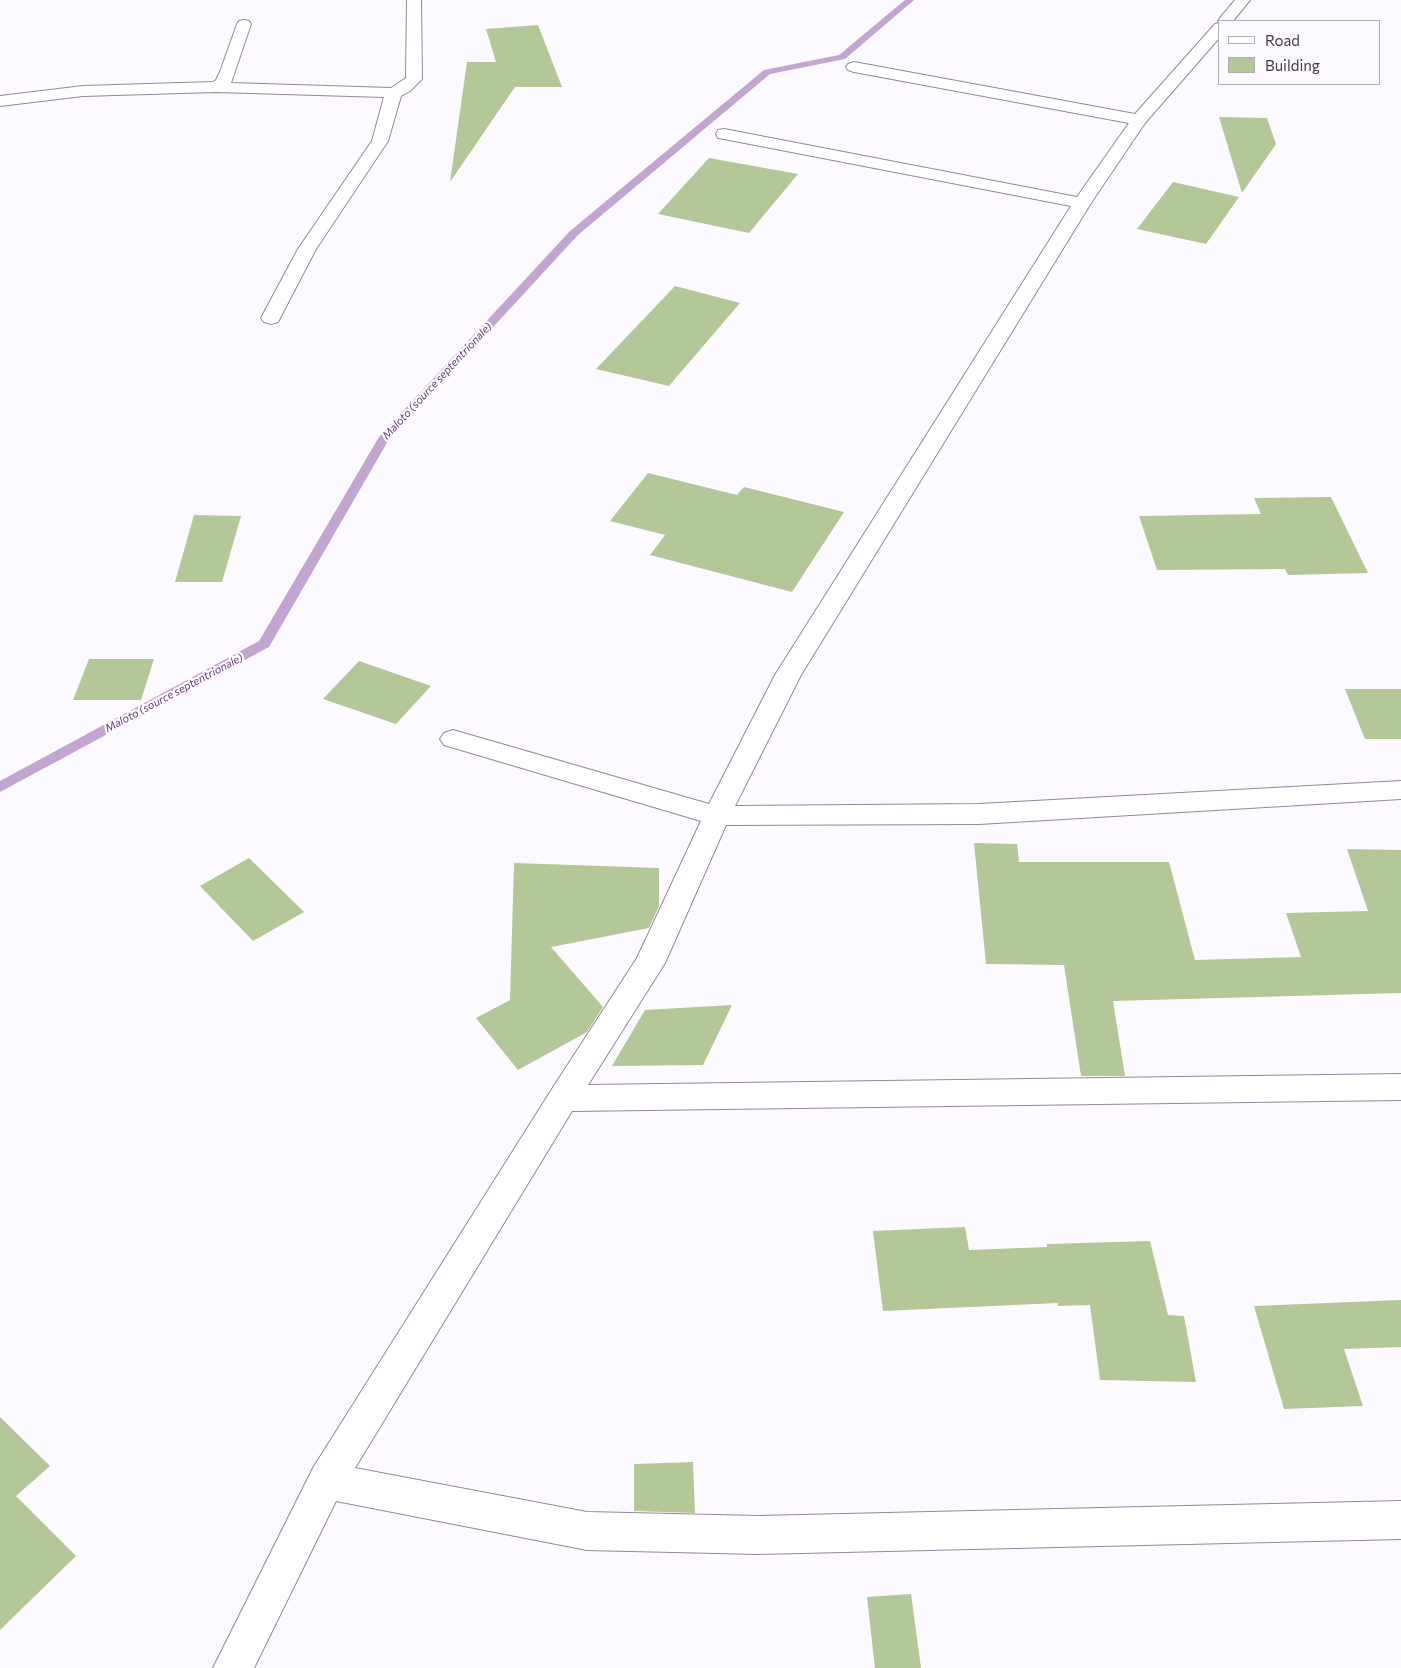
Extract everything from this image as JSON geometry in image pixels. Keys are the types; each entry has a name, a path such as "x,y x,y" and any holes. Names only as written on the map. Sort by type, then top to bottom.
{"street":[{"path":"0,101 83,91 216,87 394,93 404,88 414,79 414,0"},
{"path":"1226,20 1243,0"},
{"path":"216,87 223,83 228,72 244,24"},
{"path":"233,1668 326,1481 563,1098 650,963 717,816 788,675 1082,203 1139,120 1218,29"},
{"path":"854,67 1139,120"},
{"path":"271,318 308,249 380,141 394,93"},
{"path":"724,134 1082,203"},
{"path":"453,739 717,816 979,814 1401,790"},
{"path":"563,1098 1401,1087"},
{"path":"326,1481 587,1531 758,1535 1401,1520"}],"building":[{"path":"538,25 562,87 515,87 450,182 467,62 496,62 486,29"},
{"path":"1219,117 1267,118 1276,144 1242,193"},
{"path":"709,158 798,174 749,233 658,214"},
{"path":"1173,182 1239,197 1206,244 1137,229"},
{"path":"675,286 740,303 669,386 596,369"},
{"path":"648,473 737,495 744,487 844,512 792,592 650,555 665,535 610,521"},
{"path":"1331,497 1368,573 1288,575 1285,569 1157,570 1139,516 1261,514 1254,498"},
{"path":"194,515 241,516 222,582 175,582"},
{"path":"89,659 154,659 141,700 73,700"},
{"path":"359,661 431,686 396,724 323,699"},
{"path":"1345,689 1401,689 1401,739 1365,739"},
{"path":"974,843 1017,844 1019,862 1169,862 1195,960 1301,957 1286,913 1368,911 1347,849 1401,850 1401,993 1113,1001 1125,1076 1081,1076 1064,965 986,964"},
{"path":"249,858 304,912 253,941 200,886"},
{"path":"514,863 659,868 659,906 649,928 551,947 603,1007 587,1032 518,1070 476,1018 510,1000"},
{"path":"732,1005 703,1065 612,1066 645,1010"},
{"path":"965,1227 969,1250 1047,1247 1047,1244 1150,1241 1168,1315 1184,1316 1196,1382 1100,1380 1090,1305 1058,1306 1058,1303 883,1311 873,1231"},
{"path":"1401,1300 1401,1347 1344,1349 1363,1406 1284,1409 1254,1306"},
{"path":"0,1417 50,1466 16,1496 76,1556 0,1630"},
{"path":"693,1462 695,1513 634,1511 634,1464"},
{"path":"911,1594 921,1668 875,1668 867,1597"}],"waterway":[{"name":"Maloto (source septentrionale)","path":"0,787 264,644 383,439 574,233 767,72 842,57 910,0"}]}
